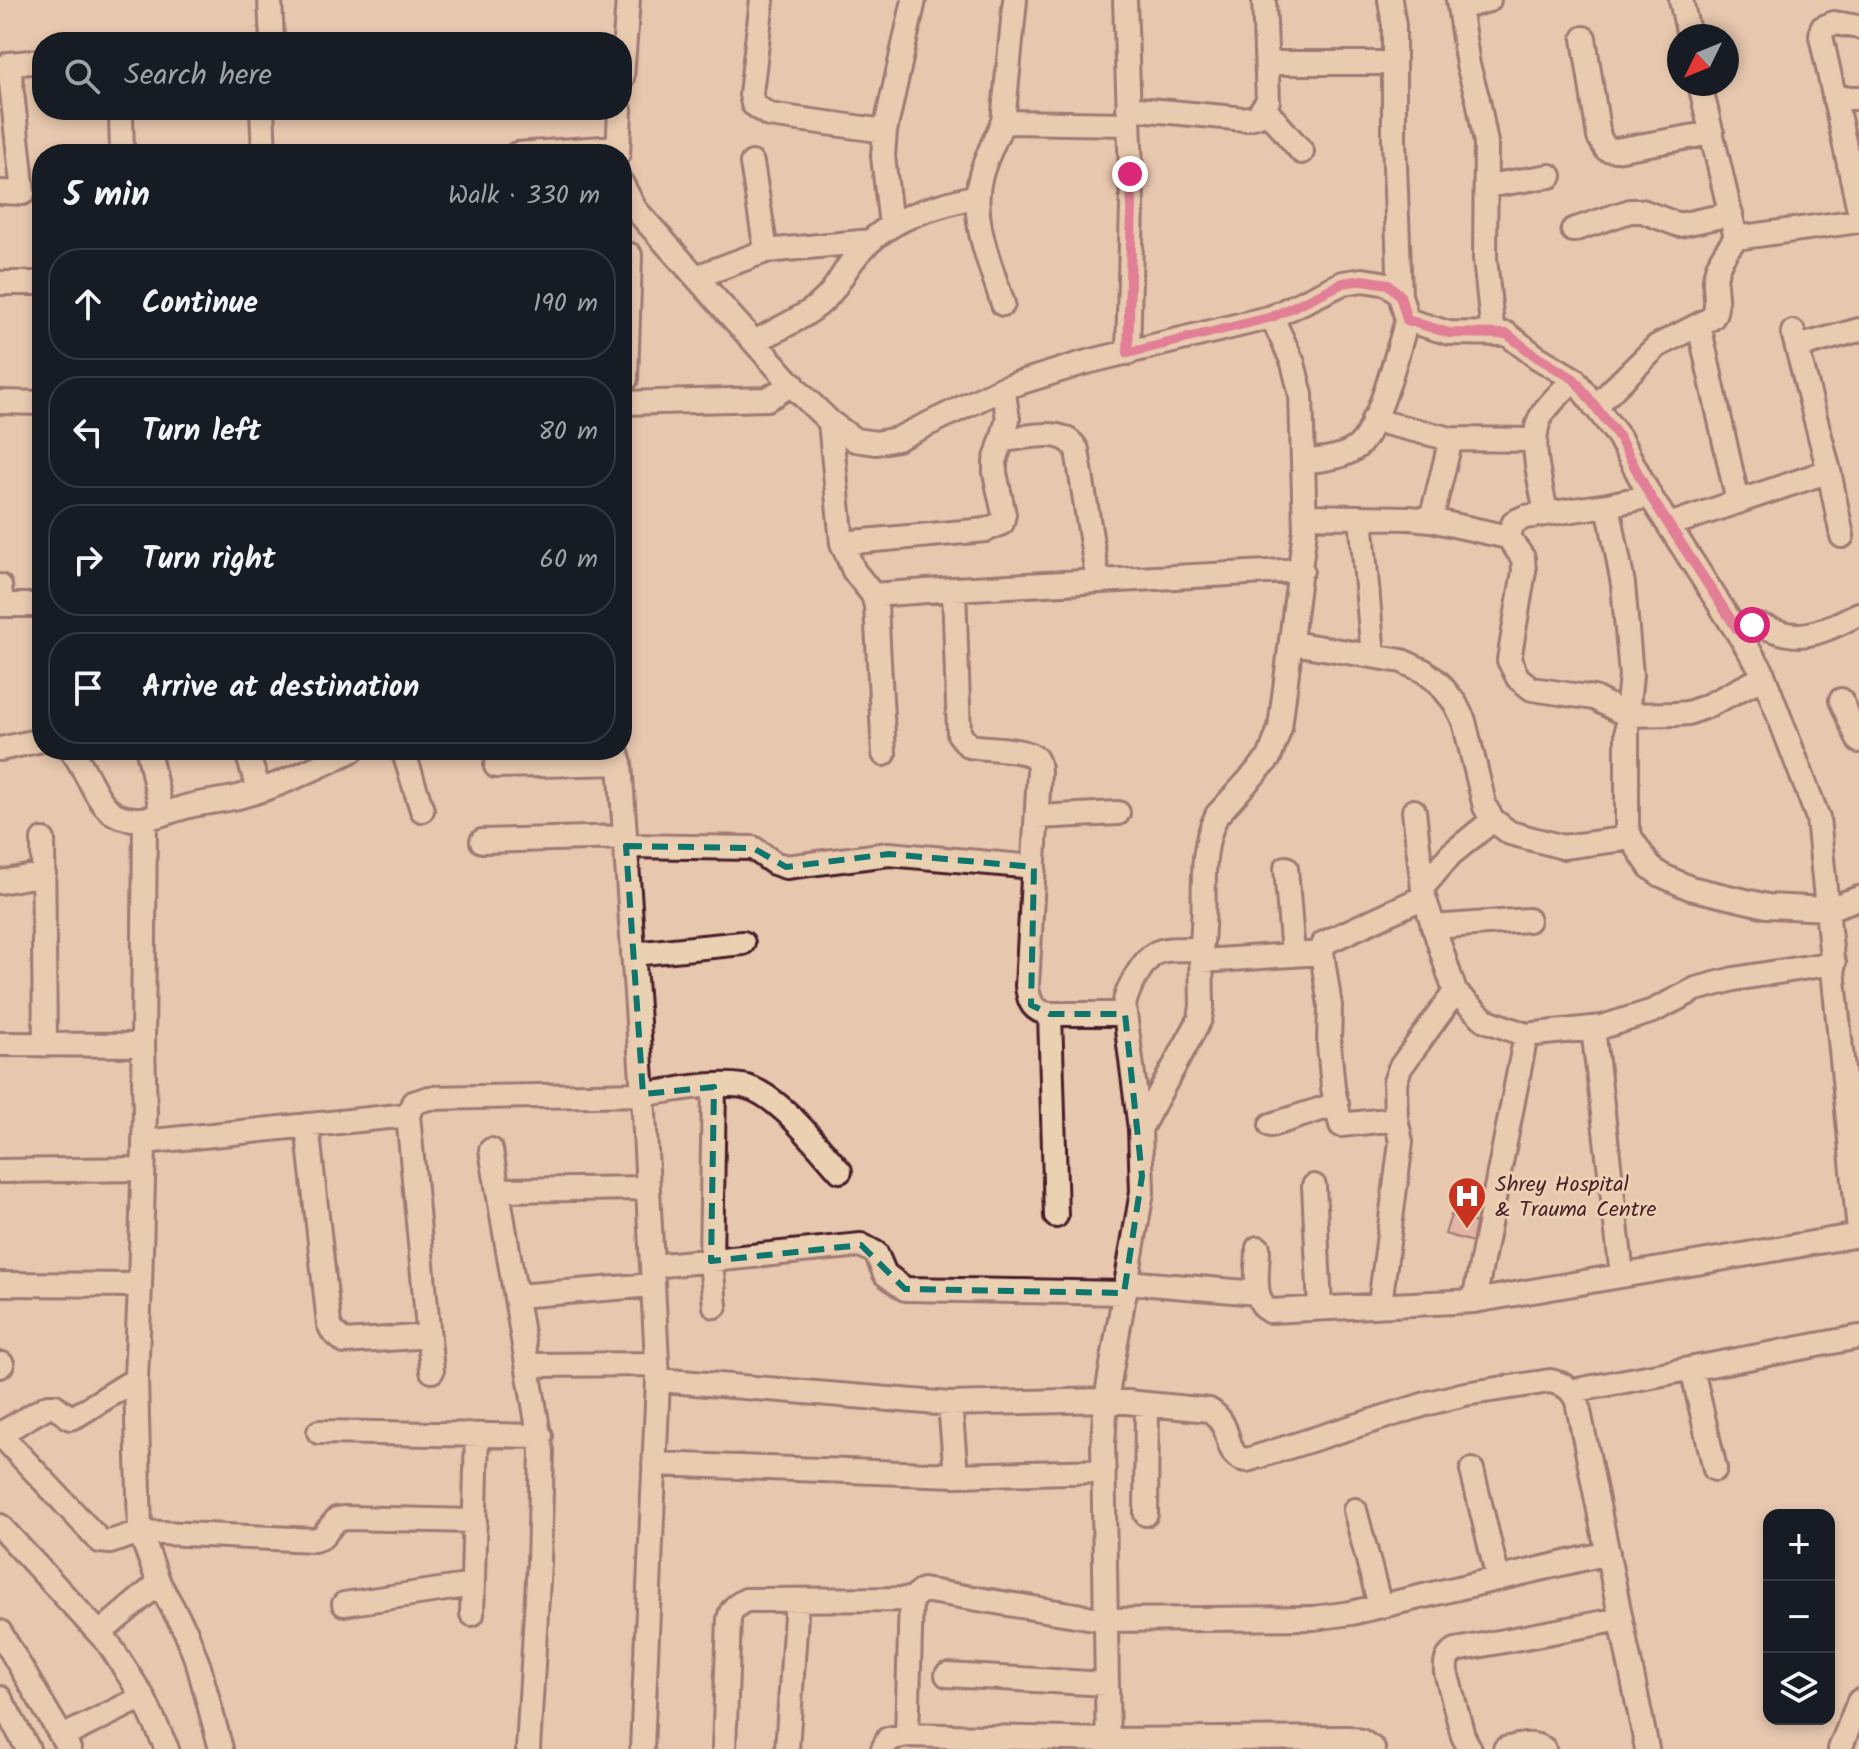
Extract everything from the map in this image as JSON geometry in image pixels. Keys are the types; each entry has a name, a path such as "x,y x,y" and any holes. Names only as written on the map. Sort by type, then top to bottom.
{"street":[{"path":"270,0 272,32"},
{"path":"625,32 628,0"},
{"path":"762,0 751,94 753,104 769,115 885,131"},
{"path":"891,226 883,156 885,131 914,0"},
{"path":"1003,304 981,231 977,196 987,159 1003,122 1015,0"},
{"path":"1125,0 1132,205 1128,353"},
{"path":"1003,122 1128,116 1245,119 1257,116 1268,101 1264,0"},
{"path":"1303,462 1340,456 1359,445 1386,394 1407,320 1400,295 1394,140 1394,26 1390,0"},
{"path":"1489,0 1459,4 1468,65 1486,143 1485,259 1493,334"},
{"path":"1681,0 1686,24"},
{"path":"1859,27 1834,23 1822,28 1821,36 1859,210"},
{"path":"1584,38 1599,137 1606,149 1616,150 1712,133"},
{"path":"0,192 23,193 9,64 32,62"},
{"path":"1267,63 1394,63"},
{"path":"1595,407 1657,346 1712,318 1716,313 1715,280 1718,267 1736,238 1703,96"},
{"path":"1834,98 1859,98"},
{"path":"1265,109 1302,152"},
{"path":"121,120 122,144"},
{"path":"262,120 264,144"},
{"path":"618,144 619,120"},
{"path":"752,163 766,251"},
{"path":"1486,186 1550,176"},
{"path":"755,342 817,306 828,296 853,260 891,226 918,211 977,196"},
{"path":"632,203 830,422 855,440 876,443 897,439 1003,388 1083,363 1272,317 1343,283 1363,280 1388,284 1400,295"},
{"path":"1573,230 1630,211 1642,211 1679,225 1731,214"},
{"path":"1736,238 1859,221"},
{"path":"632,253 639,251 656,233"},
{"path":"696,277 766,251 871,241"},
{"path":"0,283 32,283"},
{"path":"1140,1129 1200,1019 1208,836 1217,815 1260,770 1276,745 1280,728 1302,570 1305,516 1299,380 1272,317"},
{"path":"1258,1248 1257,1293 1263,1308 1269,1311 1474,1301 1859,1233 1818,818 1764,677 1737,629 1650,496 1619,437 1574,379 1507,334 1449,333 1407,320"},
{"path":"1699,325 1738,502"},
{"path":"1842,536 1829,471 1795,340 1859,330"},
{"path":"1546,514 1535,440 1536,426 1543,413 1574,379"},
{"path":"632,403 767,399 793,384"},
{"path":"842,543 997,527 1002,523 1004,514 995,462 1008,419 1003,388"},
{"path":"0,402 32,403"},
{"path":"1373,420 1451,439 1535,440"},
{"path":"830,422 842,543 854,571 873,595 876,606 884,754"},
{"path":"1003,440 1059,435 1074,443 1098,581"},
{"path":"1431,520 1451,439"},
{"path":"1669,525 1829,471"},
{"path":"1508,537 1514,522 1525,517 1650,496"},
{"path":"1608,505 1623,584 1631,675 1627,715 1627,827 1631,838 1650,867 1690,888 1767,906 1828,909 1859,898"},
{"path":"1305,516 1431,520 1508,537 1523,558 1523,588 1509,652 1515,674 1532,689 1594,698 1627,715 1688,713 1764,677"},
{"path":"1361,517 1373,656"},
{"path":"873,595 1302,570"},
{"path":"0,586 2,605 32,605"},
{"path":"954,589 959,734 969,746 1021,752 1037,760 1037,817 1027,986 1031,1005 1039,1012 1050,1014 1125,1014"},
{"path":"1737,629 1762,625 1802,635 1859,614"},
{"path":"1292,643 1402,661 1424,671 1439,683 1464,721 1485,807 1493,820 1510,833 1563,847 1631,838"},
{"path":"1841,700 1859,741"},
{"path":"0,749 32,742"},
{"path":"80,760 99,799 116,815 154,817 259,790 330,760"},
{"path":"149,760 154,817 143,1045 144,1142 136,1379 140,1532 159,1583 186,1632 199,1667 221,1749"},
{"path":"249,760 259,790"},
{"path":"406,760 422,810"},
{"path":"496,766 569,760"},
{"path":"618,760 643,1094 658,1372 642,1749"},
{"path":"1414,811 1423,892 1455,992 1485,1020 1526,1035 1593,1028 1653,1011 1696,989 1734,979 1834,963"},
{"path":"1037,817 1118,813"},
{"path":"1396,1119 1341,1125 1329,1045 1330,1006 1322,953 1324,943 1423,892 1451,854 1493,820"},
{"path":"43,840 45,1045"},
{"path":"482,841 625,841 738,846 753,848 774,863 800,868 889,854 1034,867"},
{"path":"1286,868 1293,955"},
{"path":"0,882 44,874"},
{"path":"1433,927 1528,920"},
{"path":"633,954 743,943"},
{"path":"1108,1744 1104,1471 1106,1400 1142,1192 1140,1129 1124,1006 1128,988 1148,956 1160,951 1201,955 1322,953"},
{"path":"1380,1304 1401,1142 1396,1119 1395,1082 1400,1068 1455,992"},
{"path":"1050,1014 1056,1216"},
{"path":"1593,1028 1622,1275"},
{"path":"1474,1301 1526,1035"},
{"path":"0,1044 143,1045"},
{"path":"714,1087 711,1261 715,1306"},
{"path":"432,1371 408,1115 413,1103 429,1098 643,1094 745,1087 765,1094 840,1171"},
{"path":"1271,1125 1337,1104"},
{"path":"144,1142 408,1115"},
{"path":"307,1125 329,1324 333,1332 345,1342 429,1336"},
{"path":"491,1150 541,1436 539,1563 528,1749"},
{"path":"0,1171 143,1169"},
{"path":"1314,1186 1320,1308"},
{"path":"499,1190 648,1188"},
{"path":"517,1296 653,1275 711,1261 861,1245 876,1253 885,1274 905,1289 1126,1288 1257,1293"},
{"path":"0,1284 140,1285"},
{"path":"1572,1391 1859,1337"},
{"path":"528,1365 658,1372 950,1404 1106,1400 1209,1410 1225,1424 1231,1449 1236,1456 1247,1460 1465,1394 1550,1381 1563,1384 1572,1391 1577,1401 1647,1749"},
{"path":"1692,1369 1715,1469"},
{"path":"136,1379 76,1416 70,1418 55,1406 48,1406 0,1434 100,1541 110,1542 140,1532 314,1540 322,1537 337,1519 345,1518 475,1521"},
{"path":"950,1404 956,1475"},
{"path":"1146,1514 1147,1404"},
{"path":"319,1432 541,1436"},
{"path":"472,1614 477,1435"},
{"path":"654,1464 956,1475 1104,1471"},
{"path":"1472,1470 1498,1579"},
{"path":"1355,1510 1380,1606"},
{"path":"0,1526 100,1633 124,1665 167,1749"},
{"path":"724,1749 731,1611 746,1600 911,1599 923,1590 1106,1620 1314,1618 1380,1606 1608,1553"},
{"path":"100,1633 159,1583"},
{"path":"344,1604 473,1585"},
{"path":"907,1735 911,1599"},
{"path":"787,1749 797,1600"},
{"path":"1470,1749 1463,1736 1446,1672 1449,1655 1456,1650 1621,1619"},
{"path":"0,1632 65,1743 143,1697"},
{"path":"947,1675 1107,1684"},
{"path":"0,1698 28,1749"},
{"path":"1840,1749 1859,1701"},
{"path":"883,1749 888,1739 907,1735 1010,1743 1108,1744 1349,1738 1373,1749"},
{"path":"1505,1749 1536,1744 1544,1749"}],"highlighted area":[{"path":"626,846 753,848 786,867 889,854 1034,867 1031,1005 1050,1014 1125,1014 1142,1176 1124,1293 905,1289 861,1245 711,1261 714,1087 643,1094"}],"building":[{"path":"1451,1215 1484,1225 1479,1244 1445,1234"}],"place":[{"name":"Shrey Hospital & Trauma Centre","path":"1467,1230"}],"route":[{"path":"1130,174 1128,353 1272,317 1343,283 1363,280 1388,284 1400,295 1407,320 1449,333 1507,334 1574,379 1619,437 1650,496 1737,629 1752,625"}]}
